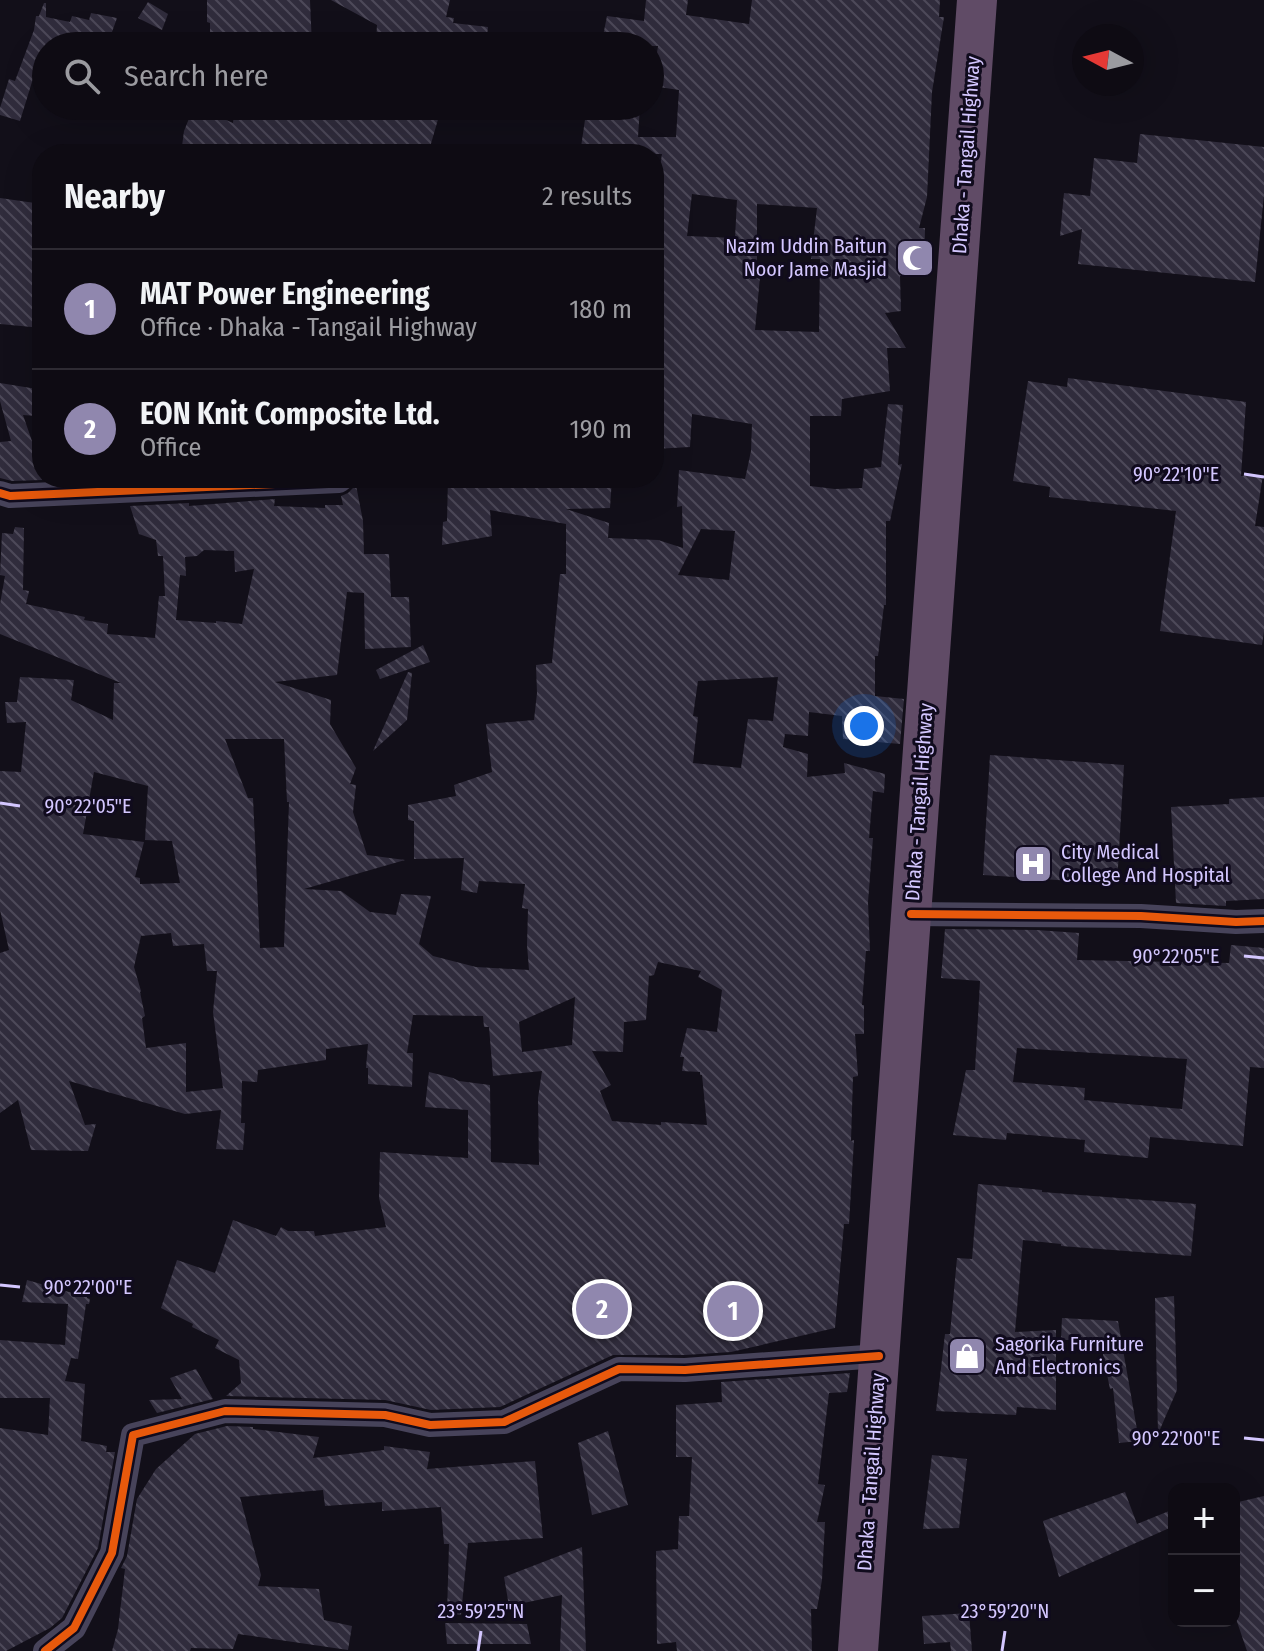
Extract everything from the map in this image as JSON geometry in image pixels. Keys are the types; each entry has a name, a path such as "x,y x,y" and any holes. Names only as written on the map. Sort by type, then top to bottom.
{"highway":[{"name":"Dhaka - Tangail Highway","path":"858,1651 977,0"}],"street":[{"path":"0,493 10,496 185,488"},
{"path":"911,914 1141,916 1264,921"},
{"path":"45,1651 74,1628 112,1553 133,1435 225,1411 385,1415 430,1425 504,1422 619,1369 685,1370 879,1356"}],"building":[{"path":"207,0 310,0 311,32 210,32 210,23 207,22"},
{"path":"331,0 450,0 446,17 454,18 453,23 488,27 487,32 377,32 377,25"},
{"path":"646,0 688,0 686,15 749,24 752,0 940,0 939,17 944,17 932,92 927,197 919,228 925,228 924,276 900,276 901,311 885,313 906,348 887,348 890,391 842,399 841,416 810,416 810,486 862,488 864,469 881,467 888,404 903,405 898,465 902,464 890,521 886,521 886,605 878,656 875,656 875,696 904,699 900,744 843,739 842,716 809,712 808,736 785,734 783,747 808,754 807,777 845,773 844,763 885,774 884,793 873,791 869,838 873,838 868,902 870,951 866,951 862,1005 864,1034 855,1034 858,1076 853,1077 851,1141 854,1140 849,1224 844,1224 835,1328 731,1352 613,1355 500,1407 431,1410 385,1400 226,1396 241,1383 239,1360 215,1348 219,1340 161,1308 177,1260 215,1273 233,1220 276,1236 281,1227 288,1231 314,1231 315,1236 386,1227 379,1198 380,1152 468,1158 468,1110 425,1107 429,1072 459,1081 490,1085 491,1162 539,1165 538,1098 542,1071 493,1076 489,1027 484,1027 483,1016 413,1015 407,1053 413,1053 412,1087 368,1084 368,1044 326,1049 326,1060 258,1070 257,1082 242,1081 243,1150 216,1149 221,1110 185,1114 69,1081 85,1125 96,1124 88,1151 31,1150 18,1100 0,1113 0,953 9,950 0,910 0,771 21,772 26,722 7,723 5,702 17,702 20,677 74,680 71,700 113,720 114,683 121,683 0,634 0,604 5,576 0,575 2,533 13,534 15,527 24,528 23,590 29,591 26,604 108,624 107,634 155,638 159,596 165,596 163,556 158,556 156,540 139,534 130,506 189,503 189,506 275,499 274,506 325,508 325,505 343,505 341,496 357,488 363,521 364,554 389,554 391,597 409,597 411,647 365,649 364,593 347,592 337,675 275,682 331,700 330,724 356,768 350,784 356,785 353,812 367,855 405,860 304,889 341,891 370,912 396,915 401,894 431,896 419,944 433,956 476,967 529,970 528,909 522,908 525,884 479,881 477,893 461,890 464,858 414,859 414,821 408,820 408,805 456,796 454,785 492,772 486,724 534,720 536,665 552,663 560,574 566,574 566,524 490,510 492,536 442,545 443,522 447,521 448,488 611,488 610,508 566,509 609,523 608,538 658,540 683,548 682,506 677,507 679,470 745,479 751,451 752,424 692,414 690,447 664,448 664,144 581,144 585,120 639,120 638,137 676,137 679,90 664,88 664,32 604,32 607,16 644,21","holes":["692,194 737,200 735,238 687,236","757,204 817,208 811,259 820,259 819,332 755,330 761,266 757,266","701,529 735,531 729,580 678,575","204,550 234,551 235,572 254,569 242,624 176,620 180,575 186,576 185,557 197,556","778,677 773,721 748,719 741,768 693,763 698,717 693,716 698,681","225,739 284,739 289,802 284,947 260,948 253,798 248,798","94,772 148,786 145,840 172,841 180,883 140,884 140,878 135,877 144,842 83,834","171,933 173,946 204,944 207,971 217,971 213,1012 223,1088 186,1092 186,1043 146,1048 142,1018 145,1016 134,967 141,936","658,962 701,971 698,977 722,990 717,1032 687,1028 680,1057 684,1057 682,1071 700,1072 702,1075 707,1125 612,1121 600,1091 611,1085 592,1051 623,1052 624,1022 646,1020 649,976 654,975","575,997 572,1045 522,1052 519,1022"]},
{"path":"148,2 168,14 162,30 138,18"},
{"path":"46,3 46,17 70,22 72,16 89,20 91,13 117,18 112,32 33,32 36,16"},
{"path":"32,35 32,82 20,121 0,115 9,79 15,81"},
{"path":"188,120 226,120 233,123 233,120 438,120 431,144 182,144"},
{"path":"1140,134 1264,147 1264,195 1255,282 1078,264 1082,229 1060,236 1064,193 1090,196 1094,158 1137,163"},
{"path":"0,198 32,203 32,327 0,324"},
{"path":"1068,378 1246,402 1241,476 1263,475 1255,526 1264,527 1262,645 1160,631 1176,511 1049,497 1050,487 1013,481 1028,381 1067,387"},
{"path":"0,383 32,388 32,416 23,415 32,441 32,480 0,478 0,442 11,441 0,401"},
{"path":"423,645 430,662 380,679 376,670"},
{"path":"408,672 412,673 407,720 373,751"},
{"path":"990,755 1124,765 1117,884 983,875"},
{"path":"1264,797 1264,899 1226,901 1226,906 1176,903 1171,807 1229,804 1229,799"},
{"path":"945,929 1079,933 1077,960 1229,963 1231,945 1264,948 1264,1068 1250,1067 1243,1146 1150,1137 1148,1158 1084,1152 1085,1140 1007,1133 1006,1140 953,1135 966,1070 975,1070 980,981 941,978","holes":["1017,1048 1187,1059 1182,1109 1084,1100 1085,1088 1013,1082"]},
{"path":"978,1184 1196,1204 1191,1256 1023,1240 1015,1332 1056,1330 1056,1410 1017,1407 1016,1415 936,1411 945,1334 950,1334 957,1258 972,1259"},
{"path":"27,1280 87,1295 90,1299 86,1304 78,1359 71,1358 65,1381 85,1384 81,1441 107,1446 106,1452 115,1452 98,1548 62,1618 50,1628 6,1651 0,1651 0,1428 48,1435 50,1398 0,1398 0,1340 65,1345 68,1304 22,1302"},
{"path":"1174,1296 1177,1390 1158,1434 1155,1298"},
{"path":"1062,1318 1118,1321 1139,1441 1119,1443 1113,1388 1110,1389 1100,1340 1061,1340"},
{"path":"196,1369 213,1399 157,1413 149,1400 182,1399 170,1378"},
{"path":"850,1373 847,1392 829,1393 818,1484 825,1485 817,1522 825,1522 822,1580 817,1609 811,1609 812,1651 677,1651 676,1642 657,1644 656,1551 678,1549 679,1516 689,1516 692,1457 676,1457 676,1405 722,1402 721,1382"},
{"path":"227,1426 319,1437 313,1458 384,1450 384,1446 430,1452 427,1469 535,1461 543,1538 468,1543 461,1615 447,1614 449,1544 444,1544 441,1507 382,1511 382,1502 325,1506 323,1490 240,1497 261,1575 258,1586 319,1589 324,1620 352,1626 348,1650 238,1634 233,1649 112,1651 118,1629 125,1569 121,1568 127,1556 137,1499 156,1469 195,1434"},
{"path":"608,1431 628,1505 592,1515 578,1443"},
{"path":"932,1455 967,1459 959,1528 923,1529"},
{"path":"1125,1492 1137,1524 1168,1511 1168,1529 1059,1577 1043,1521"},
{"path":"1264,1496 1264,1651 1247,1651 1239,1627 1240,1502"},
{"path":"582,1547 586,1651 560,1651 562,1595 509,1606 504,1577"},
{"path":"969,1613 972,1651 951,1651 950,1642 924,1644 922,1616"},
{"path":"445,1623 527,1624 531,1644 447,1644"}],"cycle path":[{"path":"0,493 10,496 185,488"},
{"path":"911,914 1141,916 1264,921"},
{"path":"45,1651 74,1628 112,1553 133,1435 225,1411 385,1415 430,1425 504,1422 619,1369 685,1370 879,1356"}],"place":[{"name":"Nazim Uddin Baitun Noor Jame Masjid","path":"915,258"},
{"name":"City Medical College And Hospital","path":"1033,864"},
{"name":"EON Knit Composite Ltd.","path":"602,1309"},
{"name":"MAT Power Engineering","path":"733,1311"},
{"name":"Sagorika Furniture And Electronics","path":"967,1356"}]}
